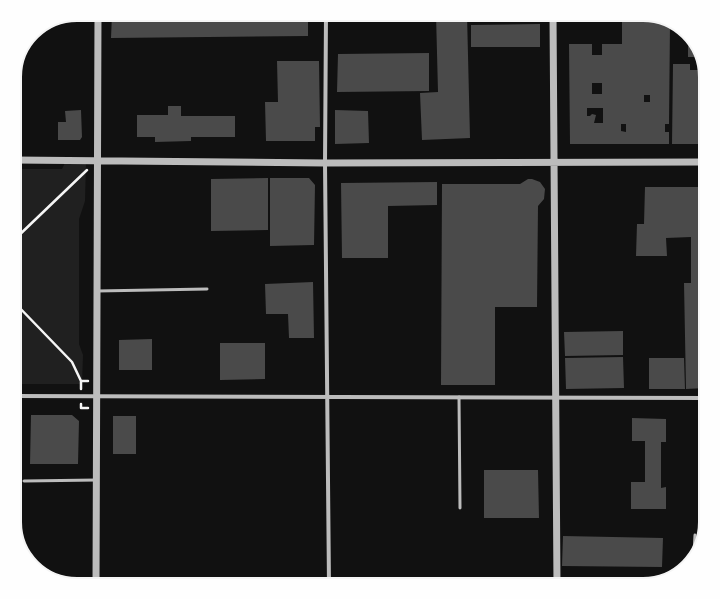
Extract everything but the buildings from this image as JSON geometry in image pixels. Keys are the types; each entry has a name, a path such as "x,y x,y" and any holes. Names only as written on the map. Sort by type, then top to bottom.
{"street":[{"path":"96,578 98,21"},
{"path":"326,21 325,163 329,578"},
{"path":"553,21 557,578"},
{"path":"21,160 325,163 699,162"},
{"path":"21,396 699,398"}],"lane":[{"path":"97,291 207,289"},
{"path":"459,397 460,508"},
{"path":"24,481 97,480"},
{"path":"694,545 695,535"}],"path":[{"path":"21,233 98,160"},
{"path":"21,309 72,362 81,381"}],"shaded area":[{"path":"65,163 86,163 85,201 79,219 79,344 83,355 82,384 21,384 21,169 62,169"}]}
